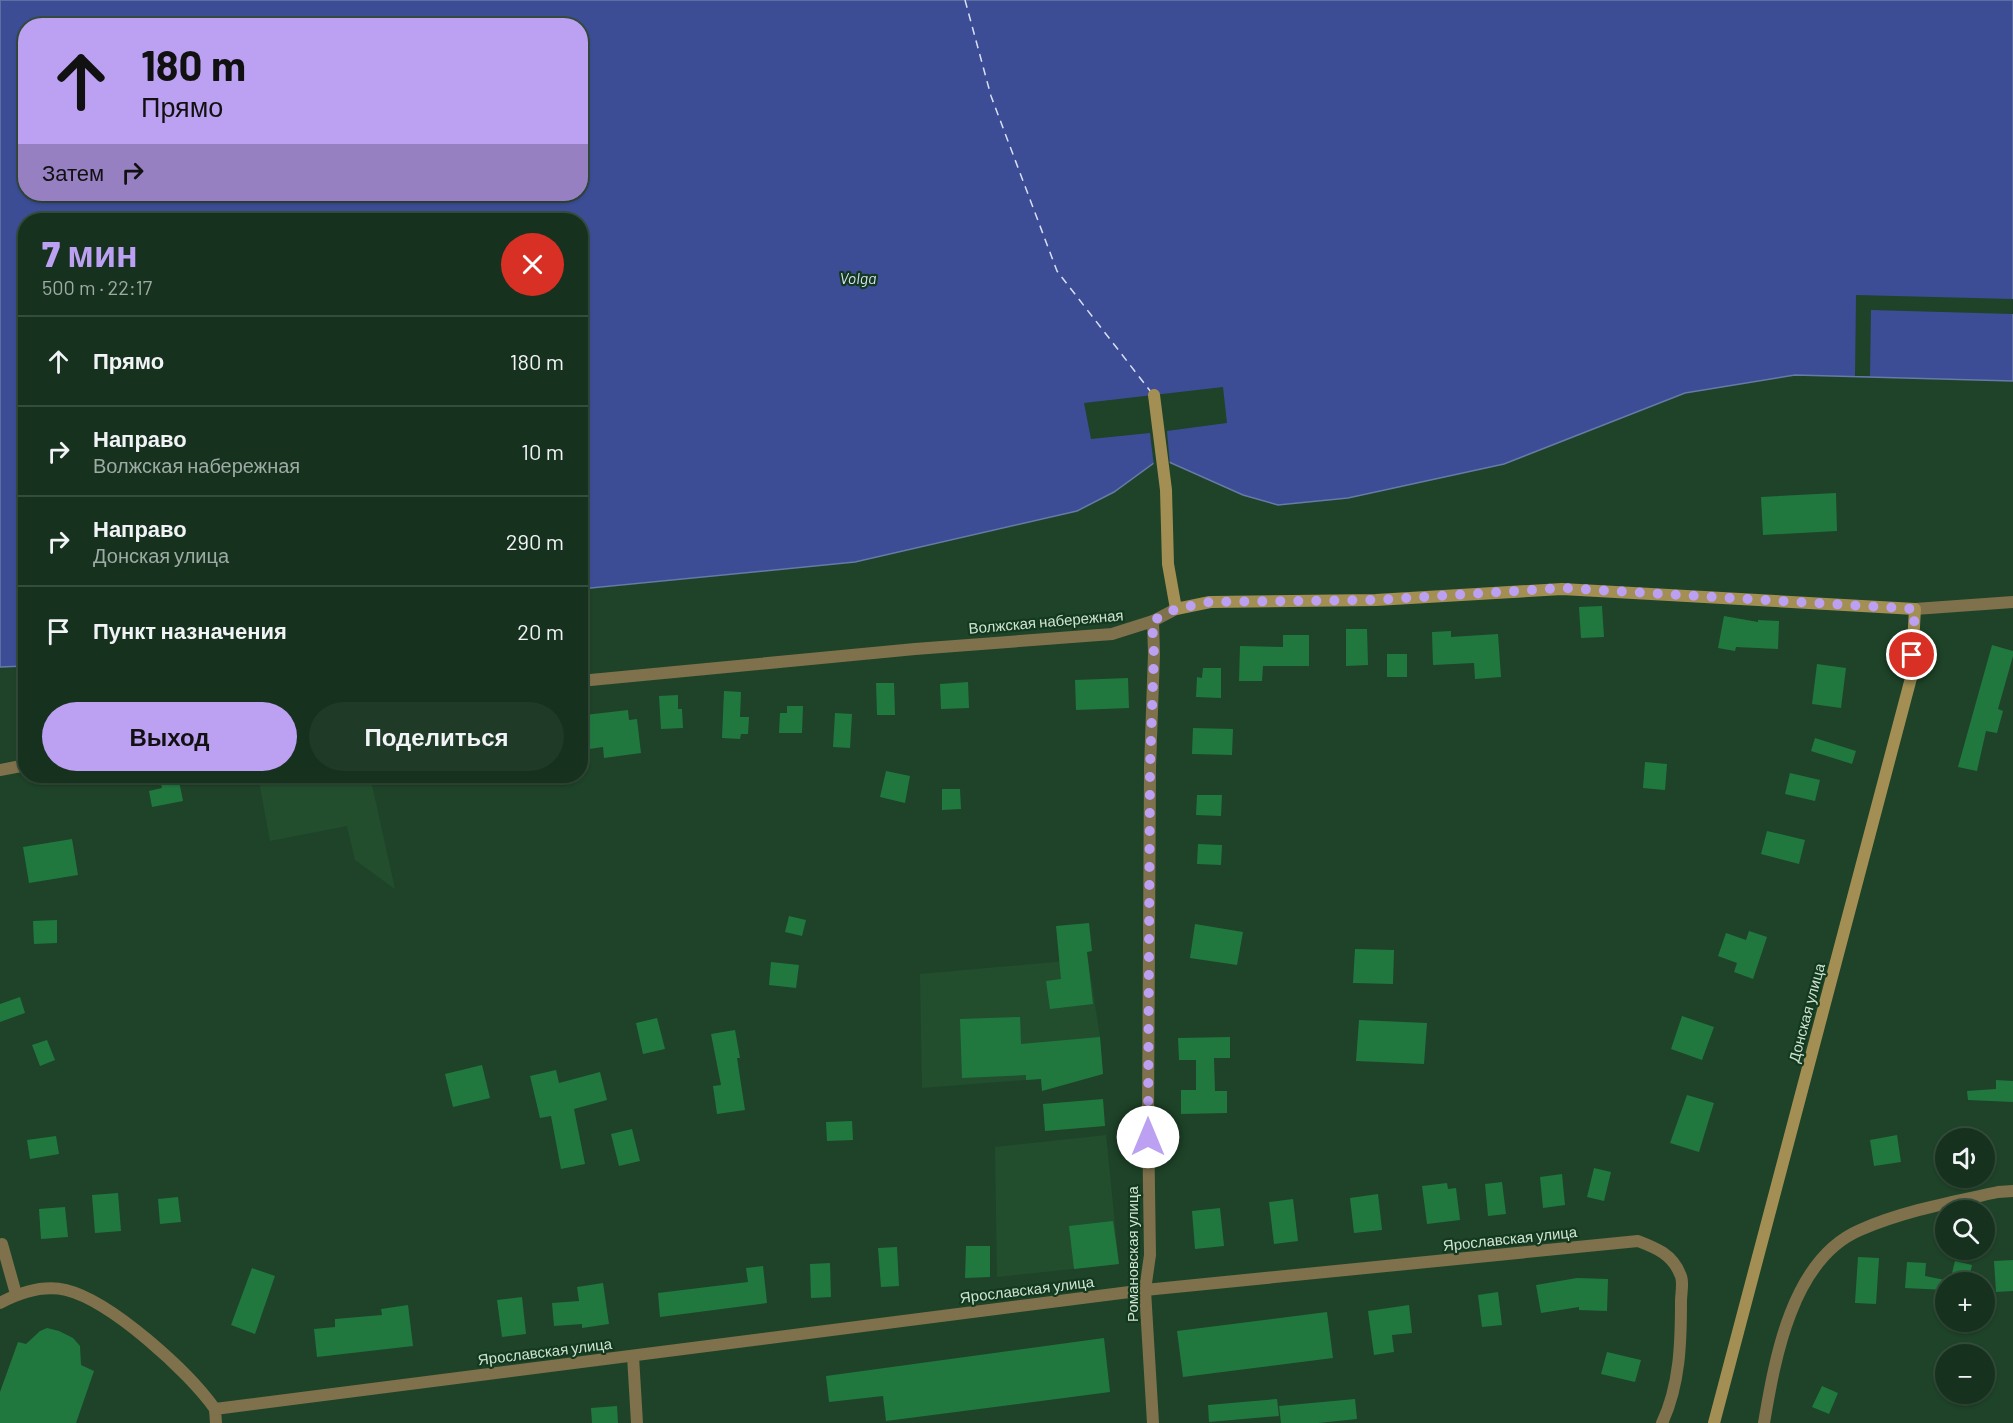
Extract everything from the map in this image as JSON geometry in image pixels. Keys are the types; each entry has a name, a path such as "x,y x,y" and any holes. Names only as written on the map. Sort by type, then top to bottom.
{"street":[{"path":"1154,395 1166,490 1168,564 1176,609"},
{"name":"Волжская набережная","path":"588,680 915,649 1112,634 1152,621 1176,609 1210,602 1376,600 1563,588 1915,609 2013,602"},
{"name":"Донская улица","path":"1714,1423 1911,678 1915,609"},
{"name":"Романовская улица","path":"1152,621 1154,654 1150,767 1148,1108 1150,1255 1145,1290 1153,1423"},
{"path":"0,770 18,767"},
{"path":"1764,1423 1774,1368 1789,1321 1806,1280 1816,1264 1833,1247 1859,1230 1902,1216 1998,1192 2013,1191"},
{"name":"Ярославская улица","path":"214,1409 1145,1290 1638,1241 1660,1249 1673,1261 1682,1276 1681,1342 1675,1383 1662,1423"},
{"path":"2,1244 16,1294"},
{"path":"0,1303 16,1294 64,1289 95,1302 125,1321 203,1392 214,1409 216,1423"},
{"path":"633,1356 638,1423"}],"shaded area":[{"path":"259,783 372,783 395,889 355,860 347,826 270,841"},
{"path":"1088,959 1100,1037 1103,1074 922,1088 920,974"},
{"path":"1106,1135 1119,1264 997,1277 995,1147"}],"water":[{"name":"Volga","path":"0,0 2013,0 2013,381 1795,375 1685,393 1504,464 1348,498 1278,505 1243,495 1169,462 1154,463 1114,492 1077,511 855,562 588,588 588,213 18,213 18,666 0,667"}],"pier":[{"path":"1856,295 2013,299 2013,314 1871,310 1870,376 1855,376"},
{"path":"1223,387 1227,423 1167,431 1170,466 1154,467 1150,433 1091,439 1084,403"}],"building":[{"path":"1836,493 1837,531 1763,535 1761,497"},
{"path":"1602,606 1604,637 1581,638 1579,607"},
{"path":"1724,616 1758,622 1758,620 1779,621 1778,649 1736,647 1735,651 1718,648"},
{"path":"1346,629 1367,629 1368,665 1346,666"},
{"path":"1451,631 1451,637 1498,634 1501,677 1475,679 1474,663 1433,665 1432,632"},
{"path":"1283,635 1309,635 1309,666 1263,666 1262,681 1239,681 1240,646 1283,647"},
{"path":"1992,645 2013,651 2013,656 1998,709 2003,711 1997,733 1986,731 1977,771 1958,767"},
{"path":"1387,654 1407,654 1407,677 1387,677"},
{"path":"1817,664 1846,668 1841,708 1812,704"},
{"path":"1203,668 1221,668 1221,698 1196,697 1197,677 1202,678"},
{"path":"1128,678 1129,708 1076,710 1075,680"},
{"path":"968,682 969,708 941,709 940,684"},
{"path":"876,683 894,683 895,715 877,715"},
{"path":"724,691 741,692 740,717 749,717 748,734 741,734 740,739 722,738"},
{"path":"678,695 678,709 682,709 683,728 661,729 659,696"},
{"path":"787,706 803,706 802,733 779,733 780,713 787,713"},
{"path":"628,710 629,720 637,719 641,753 604,758 603,747 589,749 588,715"},
{"path":"835,713 852,714 850,748 833,747"},
{"path":"1193,728 1233,729 1232,755 1192,754"},
{"path":"1815,738 1856,751 1852,764 1811,751"},
{"path":"1645,762 1667,764 1665,790 1643,788"},
{"path":"886,771 910,776 905,803 880,797"},
{"path":"1790,773 1820,780 1815,801 1785,794"},
{"path":"161,783 179,783 183,801 152,807 149,791 162,788"},
{"path":"942,789 960,789 961,809 942,810"},
{"path":"1197,795 1222,795 1221,816 1196,815"},
{"path":"1767,831 1805,840 1799,864 1761,854"},
{"path":"72,839 78,875 29,883 23,847"},
{"path":"1198,844 1222,845 1221,865 1197,864"},
{"path":"789,916 806,920 802,936 785,932"},
{"path":"57,920 57,943 34,944 33,921"},
{"path":"1089,923 1092,951 1087,952 1093,1004 1050,1009 1046,981 1061,979 1056,926"},
{"path":"1195,924 1243,932 1237,965 1190,958"},
{"path":"1749,931 1767,937 1753,979 1734,972 1737,963 1718,956 1726,933 1746,940"},
{"path":"1355,949 1394,950 1393,984 1353,983"},
{"path":"771,962 799,965 796,988 769,985"},
{"path":"20,997 25,1013 0,1022 0,1004"},
{"path":"1682,1016 1714,1027 1702,1060 1671,1049"},
{"path":"1020,1017 1021,1044 1100,1037 1103,1074 1042,1091 1041,1079 1026,1080 1026,1075 962,1078 960,1019"},
{"path":"657,1018 665,1049 643,1054 636,1023"},
{"path":"1359,1020 1427,1023 1424,1064 1356,1061"},
{"path":"735,1030 745,1110 717,1114 713,1086 721,1085 711,1034"},
{"path":"1230,1037 1230,1058 1214,1058 1215,1091 1227,1091 1227,1113 1181,1114 1181,1090 1196,1090 1196,1060 1179,1060 1178,1038"},
{"path":"47,1040 55,1060 40,1066 32,1045"},
{"path":"482,1065 490,1098 453,1107 445,1074"},
{"path":"556,1070 559,1083 600,1072 607,1100 574,1109 585,1164 561,1169 551,1116 540,1118 530,1076"},
{"path":"1996,1080 2013,1081 2013,1102 1968,1100 1967,1091 1996,1089"},
{"path":"1687,1095 1714,1103 1699,1152 1670,1143"},
{"path":"1103,1099 1105,1126 1045,1131 1043,1104"},
{"path":"852,1121 853,1140 827,1141 826,1122"},
{"path":"632,1129 640,1161 619,1166 611,1134"},
{"path":"1897,1135 1901,1162 1874,1166 1870,1140"},
{"path":"56,1136 59,1154 30,1159 27,1140"},
{"path":"1594,1168 1611,1172 1604,1201 1587,1197"},
{"path":"1562,1174 1565,1205 1543,1208 1540,1177"},
{"path":"1502,1182 1506,1214 1488,1216 1485,1184"},
{"path":"1447,1183 1448,1189 1456,1188 1460,1220 1427,1224 1422,1186"},
{"path":"118,1193 121,1231 95,1233 92,1195"},
{"path":"1378,1194 1382,1230 1354,1233 1350,1198"},
{"path":"178,1197 181,1222 160,1224 158,1199"},
{"path":"1293,1199 1298,1241 1274,1244 1269,1202"},
{"path":"65,1207 68,1237 41,1239 39,1209"},
{"path":"1220,1208 1224,1246 1195,1249 1192,1211"},
{"path":"1113,1221 1119,1264 1074,1269 1069,1226"},
{"path":"966,1246 990,1246 990,1277 965,1278"},
{"path":"897,1247 899,1286 881,1287 878,1248"},
{"path":"1858,1257 1879,1258 1876,1304 1855,1303"},
{"path":"2013,1260 2013,1291 1996,1292 1994,1261"},
{"path":"1955,1261 1972,1265 1970,1272 1952,1272"},
{"path":"1907,1262 1926,1263 1925,1276 1935,1278 1935,1289 1905,1288"},
{"path":"830,1263 831,1297 811,1298 810,1264"},
{"path":"763,1266 767,1303 660,1317 658,1293 748,1282 746,1268"},
{"path":"252,1268 275,1276 255,1334 231,1325"},
{"path":"1577,1278 1608,1279 1607,1311 1579,1310 1579,1307 1541,1313 1536,1285"},
{"path":"603,1283 609,1324 582,1328 582,1324 554,1326 552,1303 579,1301 577,1287"},
{"path":"1498,1292 1502,1325 1482,1327 1478,1295"},
{"path":"522,1297 526,1334 502,1337 497,1300"},
{"path":"408,1305 413,1346 317,1357 314,1329 335,1327 335,1319 382,1315 381,1309"},
{"path":"1409,1305 1412,1333 1392,1335 1394,1352 1374,1355 1368,1311"},
{"path":"1327,1312 1333,1358 1183,1377 1177,1331"},
{"path":"47,1328 73,1338 80,1346 81,1365 94,1371 76,1423 0,1423 0,1392 18,1342 26,1344 40,1331"},
{"path":"1104,1338 1110,1392 886,1421 883,1396 829,1402 826,1376"},
{"path":"1607,1352 1641,1360 1635,1382 1601,1374"},
{"path":"1822,1386 1838,1393 1829,1414 1812,1407"},
{"path":"1277,1399 1279,1416 1209,1422 1208,1405"},
{"path":"1355,1399 1357,1419 1318,1423 1281,1423 1279,1406"},
{"path":"617,1406 618,1423 592,1423 591,1408"}],"ferry route":[{"path":"965,0 991,96 1057,271 1151,392"}],"route":[{"path":"1148,1137 1150,767 1154,654 1152,621 1191,604 1210,602 1376,600 1563,588 1915,609 1912,655"}]}
